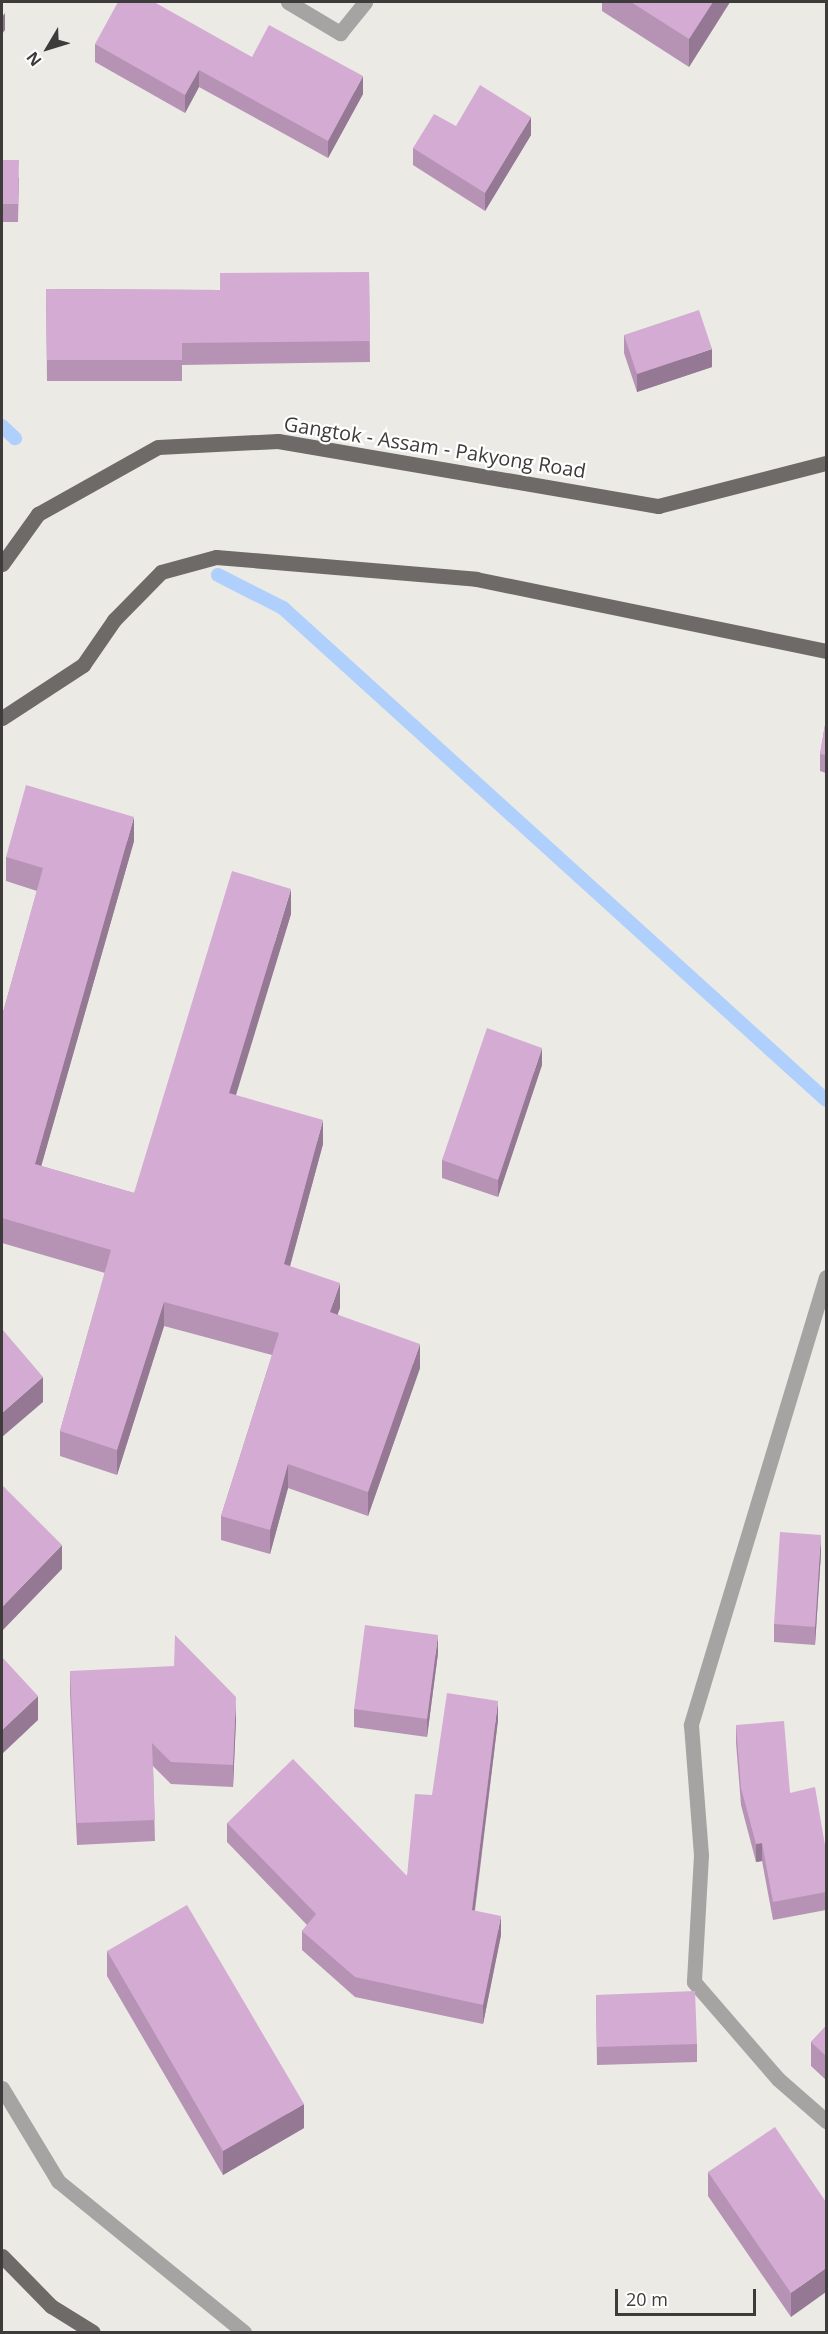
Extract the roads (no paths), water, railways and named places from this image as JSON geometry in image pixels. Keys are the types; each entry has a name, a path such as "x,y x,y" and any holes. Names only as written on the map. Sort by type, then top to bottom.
{"main road":[{"name":"Gangtok - Assam - Pakyong Road","path":"2,564 38,514 158,447 278,441 658,506 826,463"},
{"path":"2,718 83,665 114,620 161,573 216,557 476,579 826,651"},
{"path":"2,2256 51,2306 93,2332"}],"street":[{"path":"288,2 340,33 365,2"},
{"path":"826,1277 691,1725 702,1856 694,1982 778,2079 826,2121"},
{"path":"2,2088 58,2181 244,2332"}],"waterway":[{"path":"2,426 15,438"},
{"path":"218,575 283,608 826,1100"}]}
